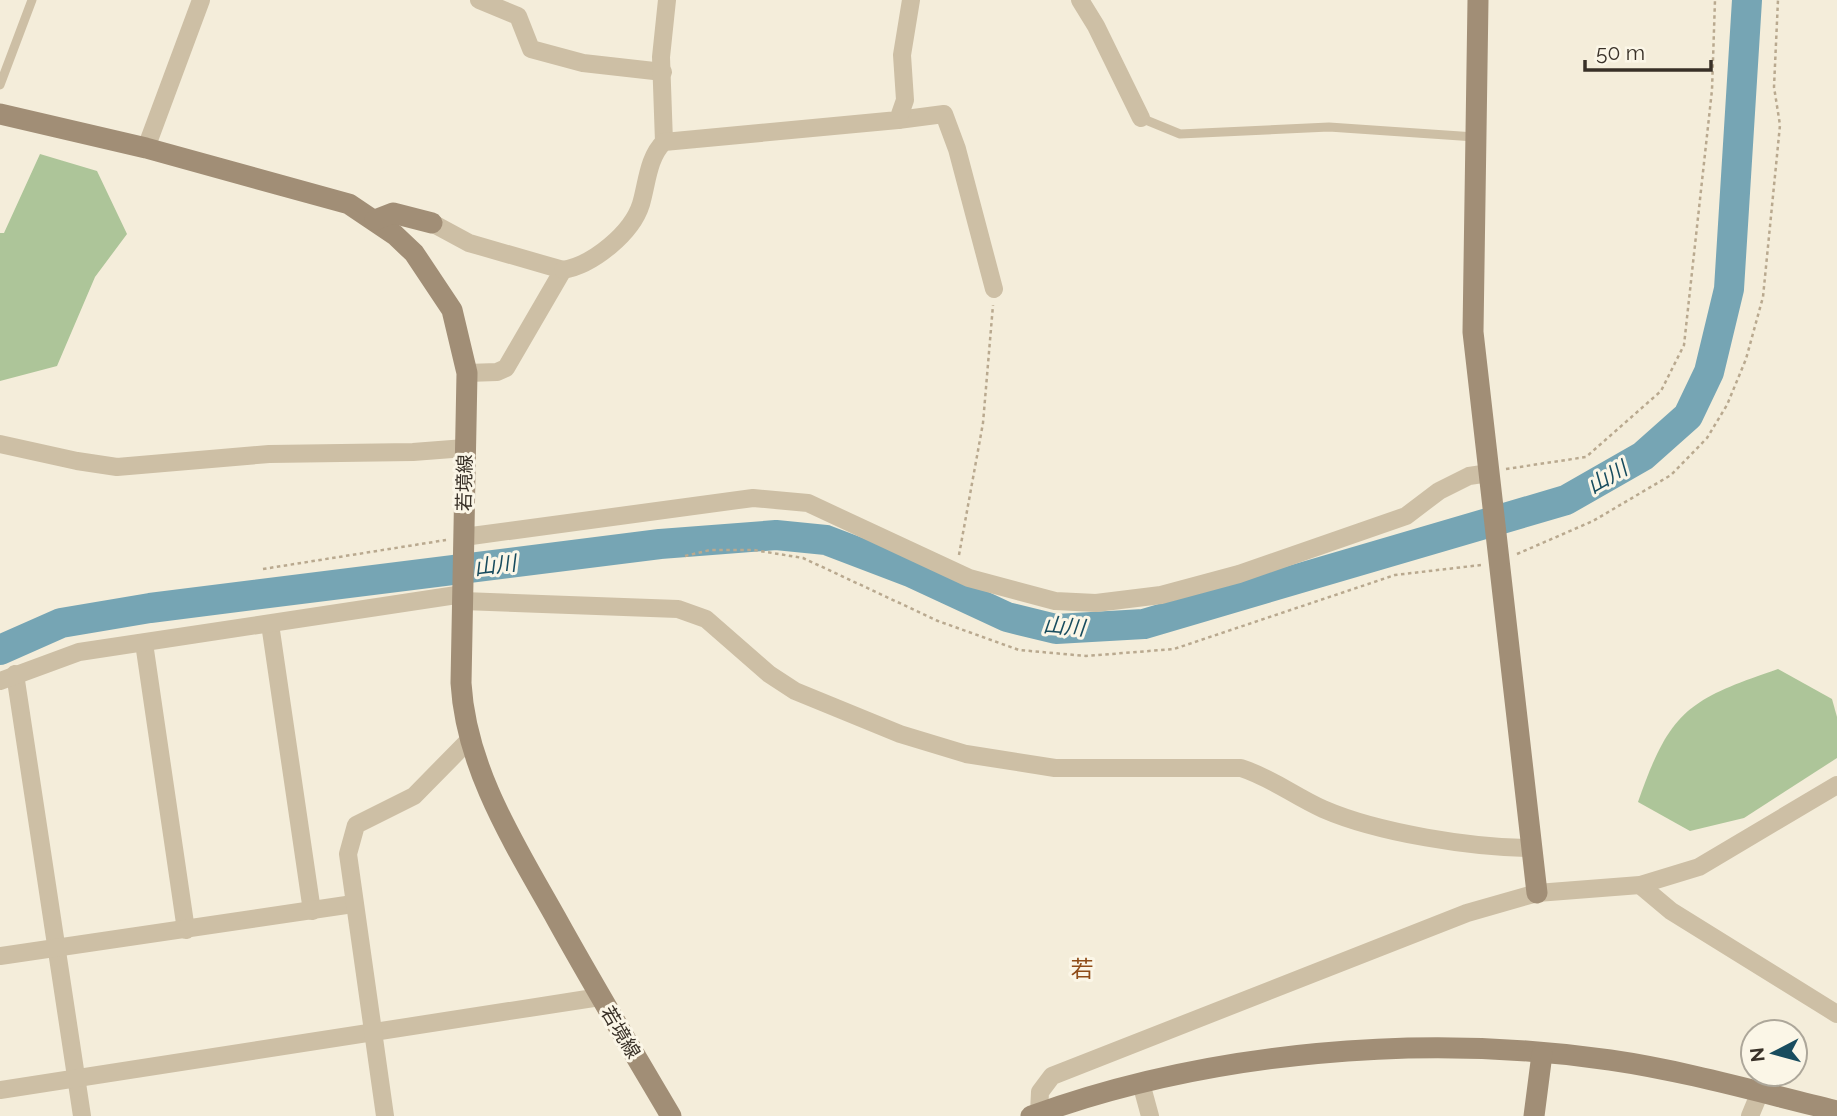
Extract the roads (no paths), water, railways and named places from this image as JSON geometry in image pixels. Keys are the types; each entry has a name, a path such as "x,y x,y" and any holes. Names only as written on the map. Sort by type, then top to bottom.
{"street":[{"path":"146,148 201,0"},
{"path":"479,0 518,16 531,49 583,63 663,72"},
{"path":"375,220 393,212 432,223 469,243 562,270 590,259 630,225 640,207 652,162 664,142 661,57 667,0"},
{"path":"898,120 905,100 902,55 911,0"},
{"path":"1080,0 1096,26 1140,118"},
{"path":"1478,0 1473,332 1537,892"},
{"name":"若境線","path":"0,114 146,148 349,204 375,220 414,253 439,289 452,310 467,373 462,707 470,739 508,833 600,997 671,1116"},
{"path":"664,142 944,114 957,149 995,289"},
{"path":"467,373 497,372 506,368 562,270"},
{"path":"0,444 117,467 269,454 413,452 465,448"},
{"path":"464,543 753,498 807,503 956,572 1055,601 1096,603 1161,595 1239,574 1406,516 1449,486 1469,476 1489,473"},
{"path":"82,1116 56,948 8,677 79,652 463,592 678,609 706,619 769,674 795,691 900,734 966,754 1055,768 1241,768 1268,776 1321,808 1349,819 1486,848 1533,848"},
{"path":"270,624 312,911"},
{"path":"144,643 186,930"},
{"path":"385,1116 348,854 356,825 414,796 470,739"},
{"path":"1837,785 1699,867 1640,885 1537,892 1467,913 1052,1076 1040,1092 1035,1114 1141,1083 1263,1060 1342,1052 1460,1047 1610,1060 1837,1111"},
{"path":"1640,885 1671,911 1837,1013"},
{"path":"0,956 353,904"},
{"path":"0,1090 600,997"},
{"path":"1535,1116 1542,1054"},
{"path":"1141,1083 1150,1116"},
{"path":"1750,1116 1760,1092"}],"lane":[{"path":"0,85 32,0"},
{"path":"1140,118 1180,134 1329,127 1476,136"}],"waterway":[{"name":"山川","path":"0,650 61,623 150,608 660,544 776,535 826,540 910,572 1007,617 1056,629 1144,624 1566,500 1643,456 1688,416 1709,372 1729,289 1747,0"}],"district":[{"name":"若","path":"1082,968"}]}
